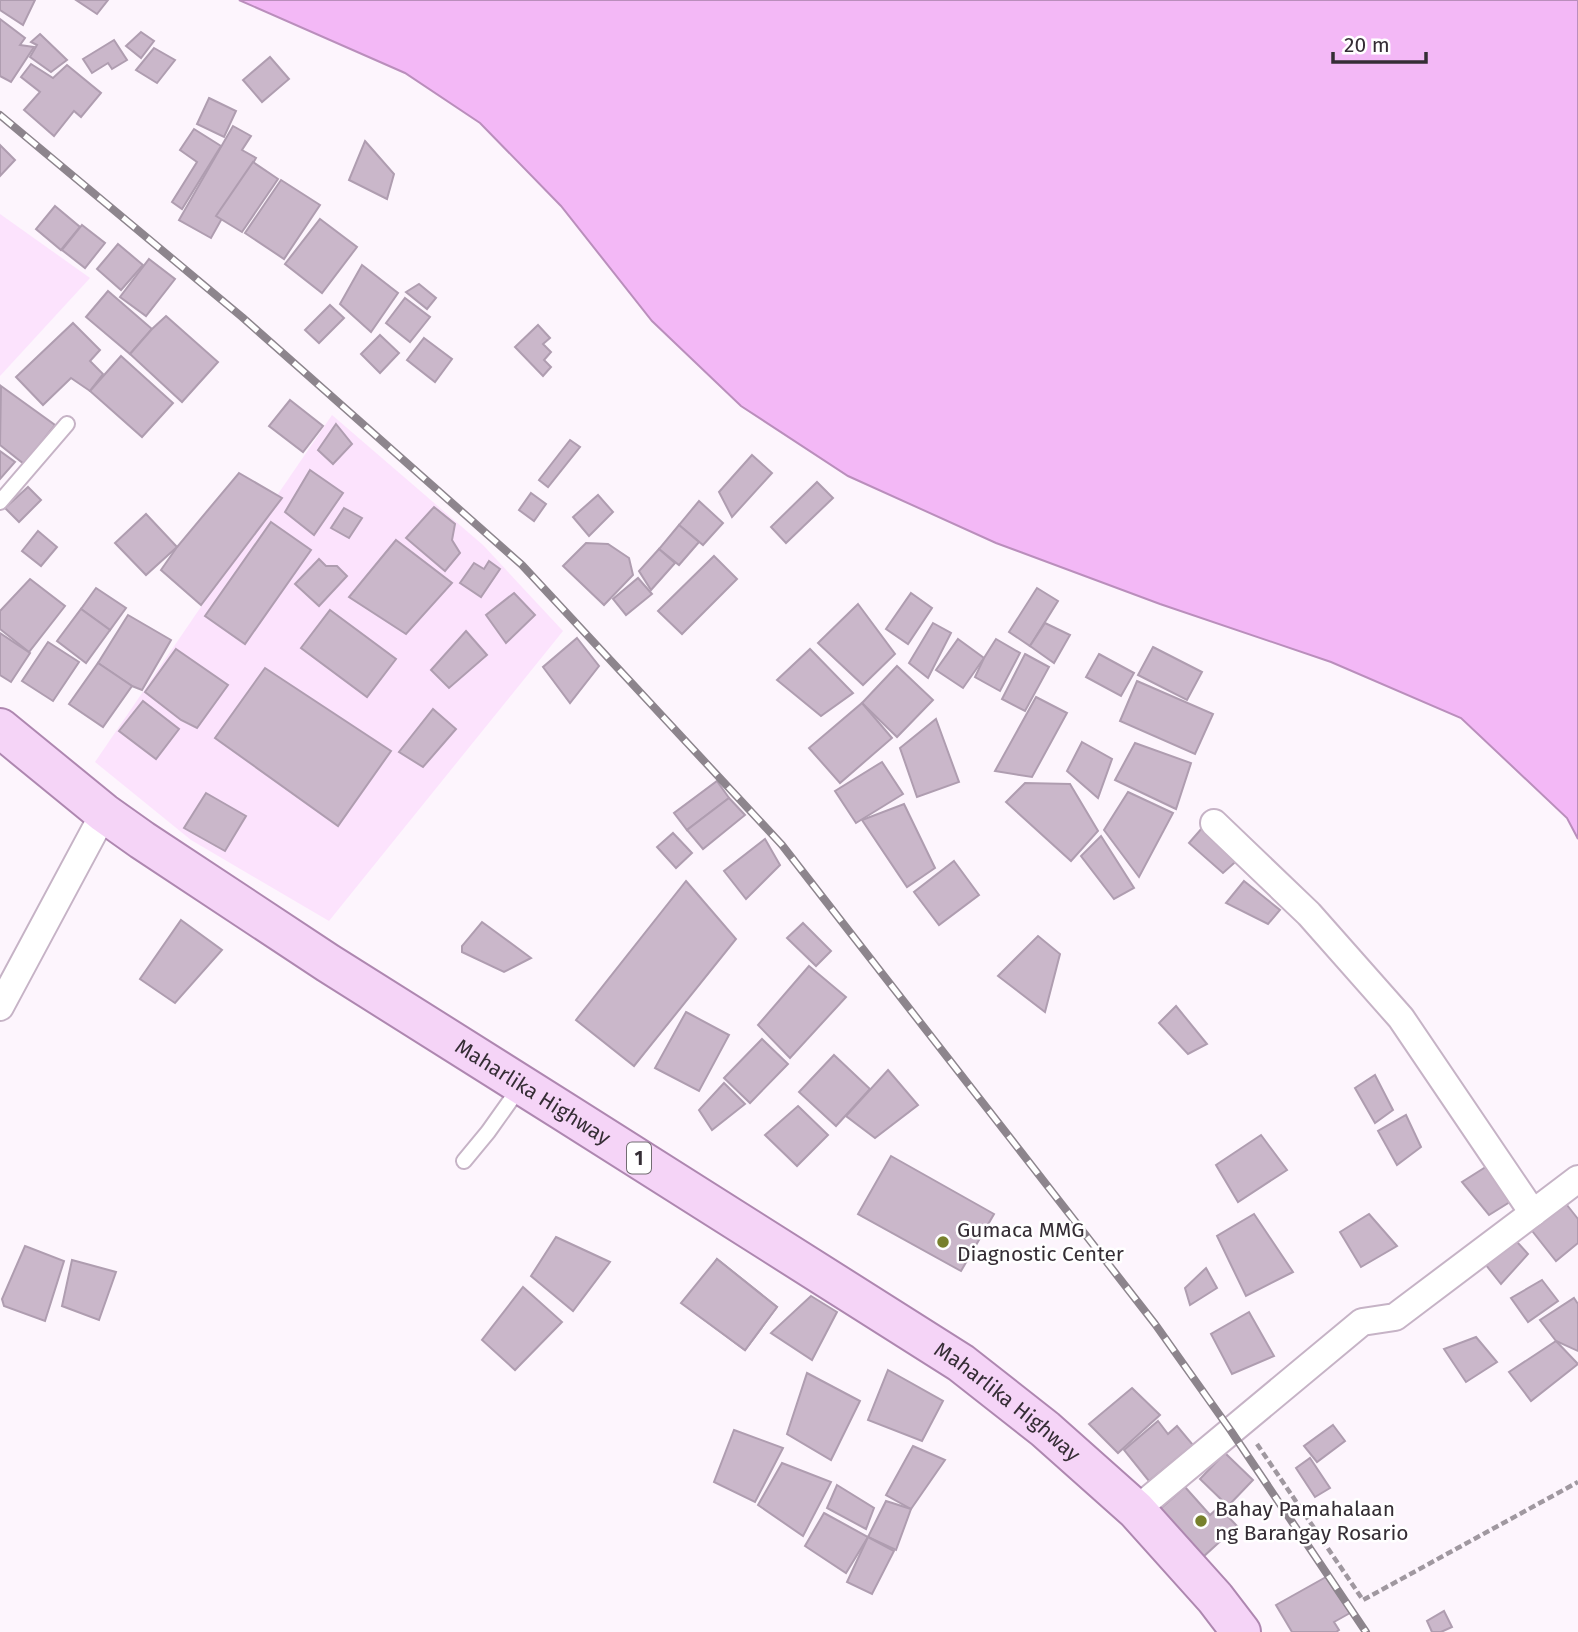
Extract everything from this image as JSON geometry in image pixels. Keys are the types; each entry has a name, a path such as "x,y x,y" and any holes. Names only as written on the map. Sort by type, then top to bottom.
{"main road":[{"name":"Maharlika Highway","path":"0,728 104,813 328,963 961,1363 1045,1429 1136,1510 1215,1598 1241,1632"}],"street":[{"path":"0,1007 104,813"},
{"path":"1214,823 1310,914 1401,1018 1533,1213"},
{"path":"1136,1510 1362,1322 1395,1317 1578,1179"}],"lane":[{"path":"0,502 67,424"},
{"path":"464,1161 522,1084"}],"path":[{"path":"1242,1423 1363,1600 1578,1482"}],"shaded area":[{"path":"239,0 1578,0 1578,839 1567,818 1461,718 1331,662 1160,604 996,543 848,476 741,406 652,321 561,206 480,123 405,73"},
{"path":"0,214 90,278 0,376"},
{"path":"332,415 483,545 563,631 329,921 191,840 95,762"}],"building":[{"path":"0,0 35,0 23,25 0,10"},
{"path":"76,0 108,0 97,14"},
{"path":"0,19 25,38 20,45 34,47 11,82 0,76"},
{"path":"141,32 154,41 141,58 126,46"},
{"path":"40,34 67,60 51,72 30,57 37,45 31,42"},
{"path":"114,40 127,60 112,69 108,63 92,73 83,59"},
{"path":"154,48 175,60 157,83 136,70"},
{"path":"270,57 289,79 262,102 243,80"},
{"path":"31,64 53,78 67,65 101,93 81,117 74,111 54,136 24,110 40,92 21,77"},
{"path":"209,98 236,111 224,137 197,124"},
{"path":"233,126 251,136 242,150 256,158 211,238 179,220"},
{"path":"194,129 221,146 182,209 172,202 197,162 180,150"},
{"path":"365,141 394,174 387,199 349,180"},
{"path":"0,145 15,160 0,176"},
{"path":"253,162 278,179 242,232 216,216"},
{"path":"281,180 320,205 284,259 245,233"},
{"path":"55,206 80,227 61,250 36,229"},
{"path":"320,219 357,247 322,293 285,264"},
{"path":"82,225 105,243 85,268 62,250"},
{"path":"118,244 143,265 121,290 97,269"},
{"path":"149,259 175,279 146,316 120,297"},
{"path":"362,265 398,293 371,332 340,304"},
{"path":"419,284 436,298 427,309 406,292"},
{"path":"108,291 152,329 130,354 86,317"},
{"path":"405,298 430,317 410,342 386,323"},
{"path":"330,305 344,318 319,343 305,330"},
{"path":"166,316 218,362 182,402 130,354"},
{"path":"73,323 100,350 90,361 103,374 90,391 71,378 43,405 16,377"},
{"path":"538,325 550,338 543,344 551,352 544,360 551,367 543,376 515,347"},
{"path":"380,335 399,353 380,373 361,354"},
{"path":"424,338 452,359 435,382 407,360"},
{"path":"121,356 173,403 142,437 90,391"},
{"path":"1,386 55,425 24,464 0,445"},
{"path":"290,400 323,426 303,452 269,426"},
{"path":"336,424 352,444 333,464 318,450"},
{"path":"570,440 580,447 548,487 539,480"},
{"path":"0,451 15,462 0,479"},
{"path":"752,455 772,473 732,517 719,492"},
{"path":"310,470 343,493 314,535 285,512"},
{"path":"239,473 282,498 201,605 161,570"},
{"path":"817,482 833,498 786,543 771,527"},
{"path":"28,487 41,500 19,522 5,508"},
{"path":"531,493 546,504 534,521 519,510"},
{"path":"598,495 613,512 589,536 573,517"},
{"path":"699,501 723,523 703,545 679,525"},
{"path":"434,507 455,524 452,540 460,553 445,571 406,538"},
{"path":"344,508 362,518 349,538 331,528"},
{"path":"146,514 177,547 146,575 115,543"},
{"path":"271,522 311,550 245,644 205,616"},
{"path":"679,525 699,542 679,565 659,549"},
{"path":"38,531 57,547 41,566 22,551"},
{"path":"396,540 452,583 406,634 349,597"},
{"path":"586,543 608,544 629,558 633,575 604,605 563,566"},
{"path":"659,549 675,563 651,590 639,571"},
{"path":"714,556 737,579 682,634 658,611"},
{"path":"319,559 326,566 337,566 347,576 319,606 295,584"},
{"path":"489,561 500,569 481,597 460,583 474,563 484,569"},
{"path":"638,578 652,594 626,615 613,599"},
{"path":"30,579 65,606 29,652 0,629 0,611"},
{"path":"96,588 126,608 110,630 81,609"},
{"path":"1037,588 1058,601 1030,646 1009,632"},
{"path":"514,593 535,615 506,643 486,615"},
{"path":"911,593 932,608 908,644 886,629"},
{"path":"858,604 895,654 863,685 818,643"},
{"path":"81,609 110,630 86,663 57,641"},
{"path":"330,610 396,659 367,697 301,648"},
{"path":"128,615 171,640 142,690 98,663"},
{"path":"933,623 951,633 928,678 909,663"},
{"path":"1045,623 1070,635 1054,663 1030,646"},
{"path":"466,631 487,655 449,688 431,670"},
{"path":"0,633 30,653 11,682 0,675"},
{"path":"577,638 599,666 570,703 543,667"},
{"path":"958,639 984,658 963,688 936,670"},
{"path":"996,639 1020,653 1000,691 975,677"},
{"path":"48,642 79,662 53,701 22,681"},
{"path":"1153,647 1202,672 1187,700 1138,675"},
{"path":"176,649 228,685 197,728 181,720 145,692"},
{"path":"810,649 853,693 821,716 777,680"},
{"path":"1025,654 1049,667 1025,711 1002,699"},
{"path":"1099,654 1134,673 1121,696 1086,677"},
{"path":"98,663 132,686 103,727 69,704"},
{"path":"897,666 933,700 897,737 862,703"},
{"path":"265,668 391,751 338,826 215,738"},
{"path":"1137,681 1213,714 1195,754 1120,721"},
{"path":"1036,697 1067,713 1032,777 995,771"},
{"path":"143,701 179,729 156,759 119,731"},
{"path":"862,703 892,738 840,783 809,748"},
{"path":"433,709 456,729 423,767 399,752"},
{"path":"936,719 959,782 917,797 900,748"},
{"path":"1082,742 1112,759 1098,798 1067,771"},
{"path":"1135,743 1191,763 1176,809 1115,780"},
{"path":"882,762 903,794 856,823 835,791"},
{"path":"717,781 729,798 687,830 674,813"},
{"path":"1025,783 1070,784 1098,831 1071,861 1006,802"},
{"path":"1128,792 1173,813 1139,877 1104,830"},
{"path":"206,793 246,816 225,851 184,828"},
{"path":"729,798 745,815 703,849 687,830"},
{"path":"904,804 935,868 907,887 862,820"},
{"path":"1209,820 1242,856 1223,873 1189,843"},
{"path":"673,833 692,853 676,868 657,847"},
{"path":"1101,836 1134,888 1114,899 1081,856"},
{"path":"765,839 780,865 746,899 724,871"},
{"path":"954,861 979,895 939,925 914,892"},
{"path":"686,881 736,939 634,1066 576,1020"},
{"path":"1244,881 1280,910 1268,924 1226,903"},
{"path":"181,920 222,950 175,1003 140,979"},
{"path":"482,922 531,958 504,972 462,952 462,946"},
{"path":"803,923 831,951 816,966 787,938"},
{"path":"1038,936 1060,954 1045,1012 998,976"},
{"path":"809,966 846,997 790,1058 758,1025"},
{"path":"1176,1006 1207,1044 1188,1054 1159,1023"},
{"path":"686,1012 729,1035 699,1091 655,1068"},
{"path":"762,1039 788,1064 750,1103 724,1078"},
{"path":"834,1055 870,1089 836,1126 799,1092"},
{"path":"888,1070 918,1105 875,1138 846,1116"},
{"path":"1375,1075 1393,1110 1375,1123 1355,1088"},
{"path":"724,1083 745,1104 712,1130 699,1110"},
{"path":"798,1106 828,1135 797,1166 765,1135"},
{"path":"1406,1115 1421,1147 1397,1165 1378,1131"},
{"path":"1261,1135 1287,1170 1238,1202 1216,1165"},
{"name":"Gumaca MMG Diagnostic Center","path":"891,1156 994,1214 961,1271 858,1214"},
{"path":"1492,1163 1521,1195 1489,1215 1462,1182"},
{"path":"1563,1200 1578,1219 1578,1243 1556,1261 1529,1227"},
{"path":"1254,1214 1293,1272 1246,1296 1217,1236"},
{"path":"1369,1214 1397,1246 1361,1267 1340,1232"},
{"path":"1508,1232 1528,1254 1501,1284 1478,1255"},
{"path":"556,1237 610,1262 573,1311 531,1276"},
{"path":"25,1246 64,1261 45,1321 4,1306 2,1299"},
{"path":"717,1259 777,1307 745,1350 686,1306"},
{"path":"717,1259 777,1307 745,1350 681,1303"},
{"path":"72,1260 116,1272 99,1320 62,1306"},
{"path":"1206,1268 1217,1288 1190,1305 1185,1288"},
{"path":"1542,1280 1558,1301 1528,1322 1511,1298"},
{"path":"523,1287 562,1322 515,1370 482,1340"},
{"path":"811,1296 837,1312 812,1360 771,1333"},
{"path":"1574,1298 1578,1304 1578,1351 1556,1341 1540,1320"},
{"path":"1249,1312 1274,1356 1232,1374 1211,1334"},
{"path":"1476,1337 1497,1362 1466,1382 1444,1349"},
{"path":"1556,1341 1578,1364 1531,1401 1509,1372"},
{"path":"888,1370 943,1401 922,1441 868,1420"},
{"path":"807,1373 860,1401 831,1460 787,1434"},
{"path":"1132,1388 1160,1415 1118,1453 1089,1424"},
{"path":"1158,1421 1168,1434 1177,1426 1193,1445 1149,1481 1124,1450"},
{"path":"1333,1425 1345,1441 1317,1462 1304,1446"},
{"path":"734,1430 783,1448 755,1502 714,1482"},
{"path":"913,1446 945,1460 911,1509 886,1495"},
{"path":"1225,1453 1253,1480 1228,1506 1200,1479"},
{"path":"1310,1458 1330,1488 1315,1497 1296,1468"},
{"path":"782,1463 831,1482 803,1536 758,1505"},
{"path":"837,1485 874,1508 866,1529 827,1508"},
{"name":"Bahay Pamahalaan ng Barangay Rosario","path":"1185,1487 1210,1515 1219,1507 1237,1526 1203,1557 1160,1509"},
{"path":"886,1501 911,1509 896,1550 868,1537"},
{"path":"824,1513 868,1537 846,1573 805,1546"},
{"path":"868,1537 894,1551 872,1594 847,1582"},
{"path":"1326,1577 1350,1613 1334,1622 1339,1630 1336,1632 1292,1632 1276,1605"},
{"path":"1444,1611 1452,1627 1441,1632 1432,1632 1427,1621"}],"railway":[{"path":"0,115 242,317 522,565 782,845 1155,1324 1231,1431 1366,1632"}],"place":[{"name":"Gumaca MMG Diagnostic Center","path":"943,1242"},
{"name":"Bahay Pamahalaan ng Barangay Rosario","path":"1201,1521"}]}
